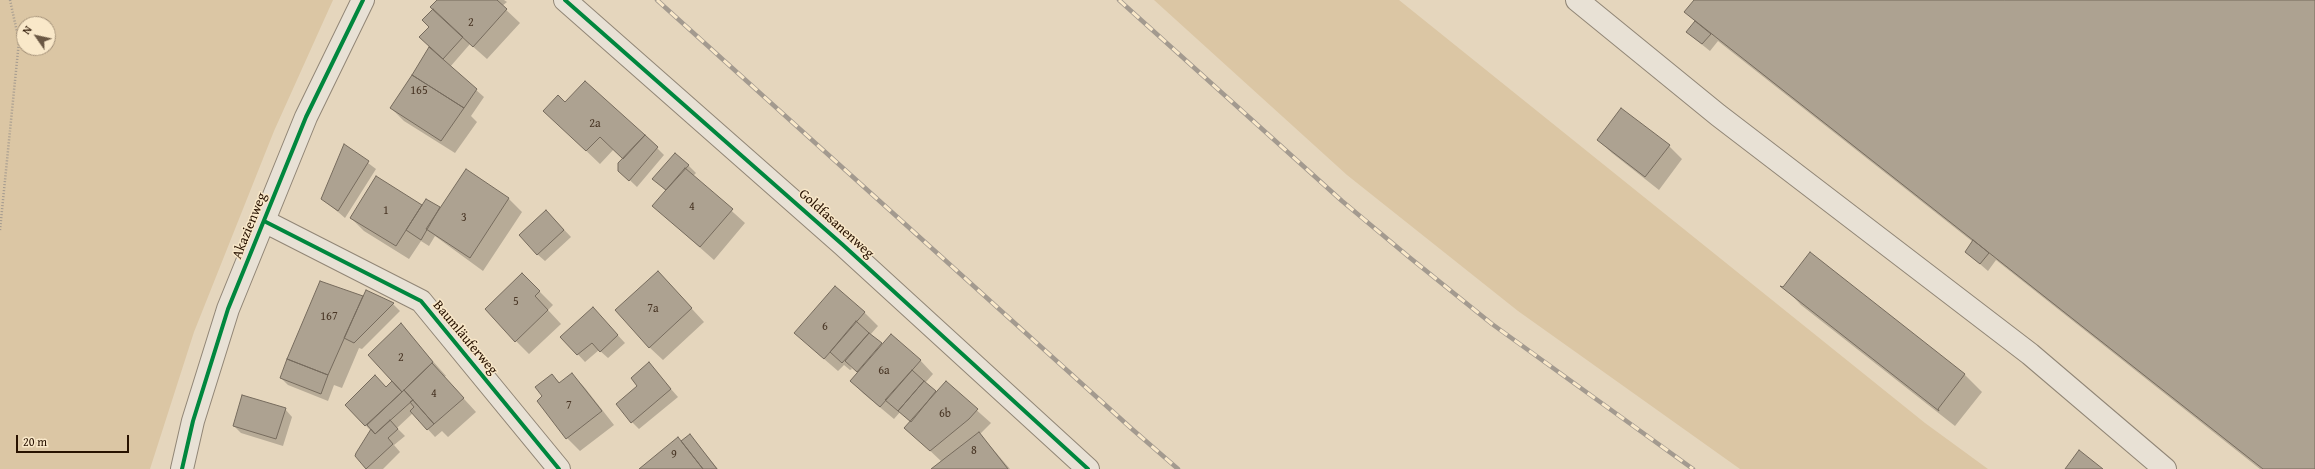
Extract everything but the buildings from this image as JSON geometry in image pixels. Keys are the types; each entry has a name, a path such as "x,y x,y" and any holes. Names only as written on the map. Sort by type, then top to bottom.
{"street":[{"name":"Akazienweg","path":"182,469 192,421 228,309 306,117 363,0"},
{"name":"Goldfasanenweg","path":"565,0 843,245 1088,469"},
{"path":"1577,0 1718,115 2030,354 2164,469"},
{"name":"Baumläuferweg","path":"264,221 421,301 559,469"}],"path":[{"path":"0,230 19,41 10,0"}],"shaded area":[{"path":"0,0 333,0 274,131 194,332 150,469 0,469"},
{"path":"1154,0 1399,0 1925,423 1988,469 1740,469 1518,311 1347,175"}],"railway":[{"path":"657,0 1178,469"},
{"path":"1119,0 1342,201 1409,257 1492,324 1693,469"}],"cycle path":[{"path":"182,469 193,421 228,309 306,117 363,0"},
{"path":"565,0 843,245 1088,469"},
{"path":"264,221 421,301 559,469"}]}
